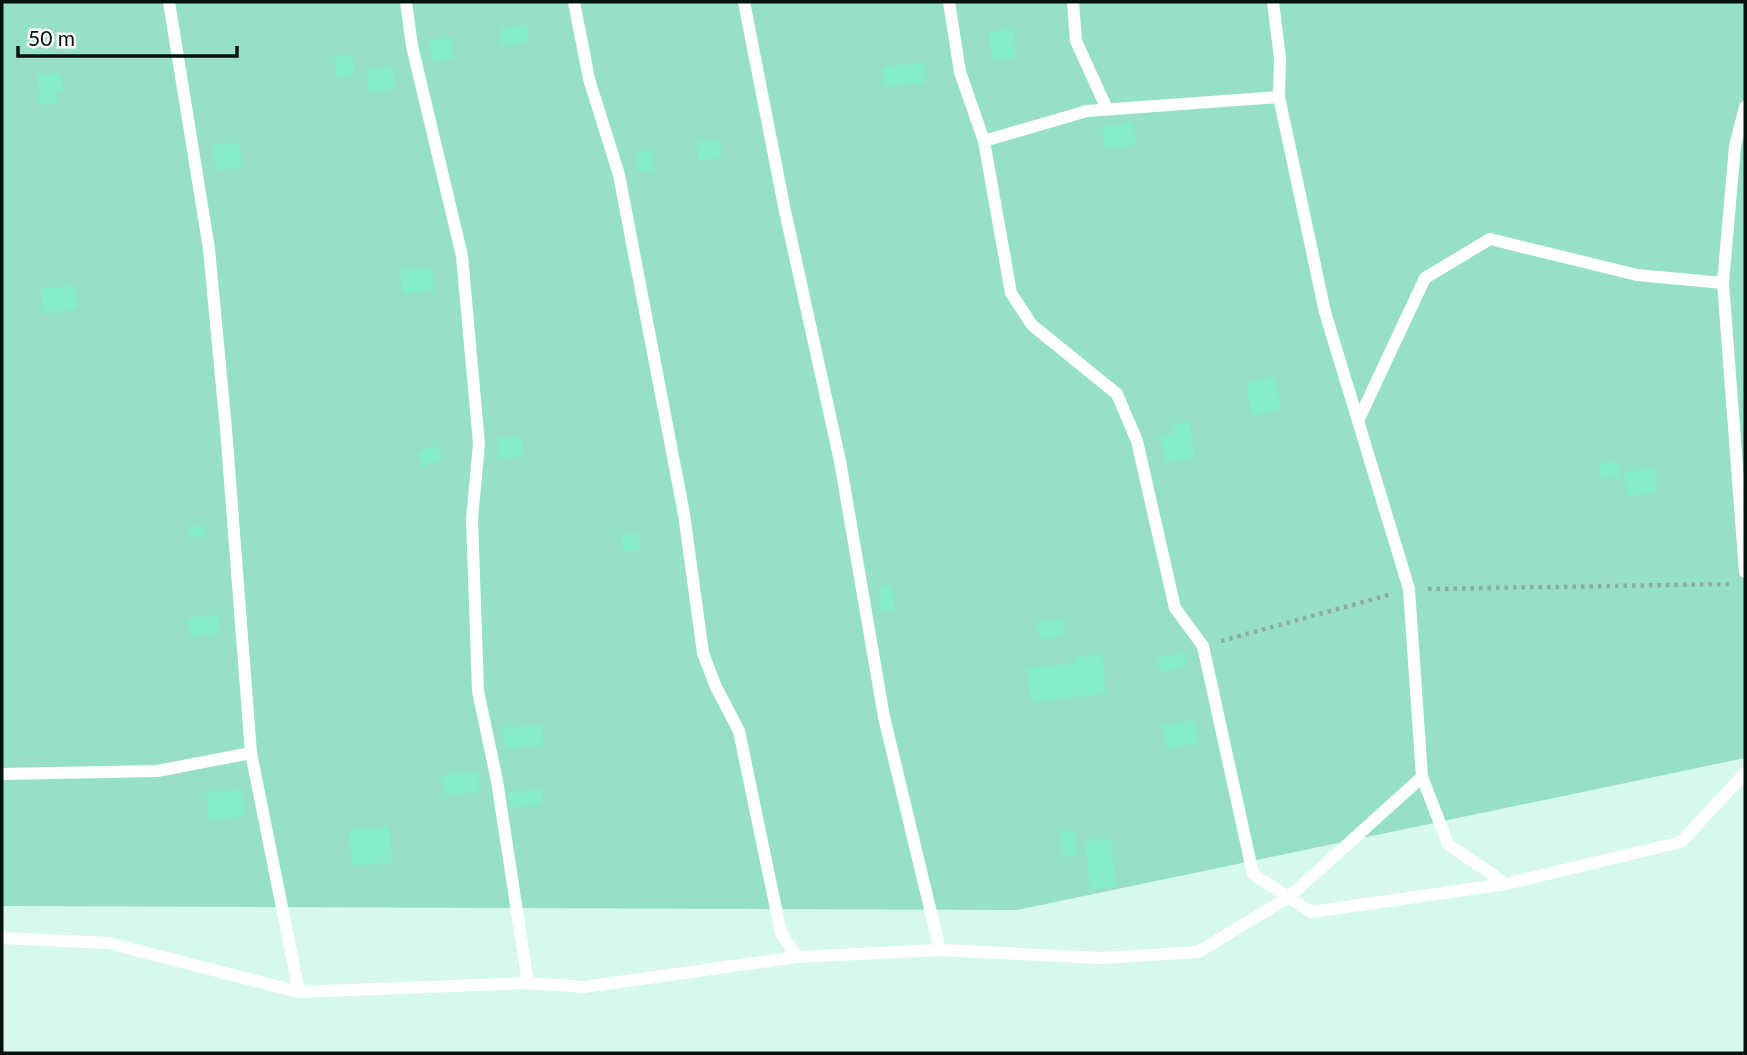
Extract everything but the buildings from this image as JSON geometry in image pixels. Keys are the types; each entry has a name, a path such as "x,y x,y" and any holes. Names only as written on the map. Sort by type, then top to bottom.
{"lane":[{"path":"169,2 209,249 251,753 299,992"},
{"path":"406,2 412,46 462,256 479,444 472,519 478,691 497,781 528,984"},
{"path":"574,2 589,79 619,175 684,514 703,653 716,687 739,732 781,933 797,957"},
{"path":"744,2 785,211 840,461 884,717 940,950"},
{"path":"949,2 960,72 984,141 1011,293 1032,325 1117,394 1137,441 1175,608 1203,646 1253,874 1311,912 1506,884 1681,842 1745,773"},
{"path":"1073,2 1076,41 1107,109"},
{"path":"1273,2 1280,58 1279,97 1325,312 1409,589 1422,777 1448,844 1506,884"},
{"path":"984,141 1087,111 1279,97"},
{"path":"1745,107 1735,146 1723,283 1745,572"},
{"path":"1358,421 1426,278 1490,239 1637,275 1723,283"},
{"path":"2,774 157,772 251,753"},
{"path":"2,938 108,943 299,992 528,984 584,987 797,957 940,950 1101,958 1198,952 1289,897 1422,777"}],"path":[{"path":"1203,646 1409,589 1732,584"}],"green space":[{"path":"2,2 1745,2 1745,758 1017,910 2,906"}]}
